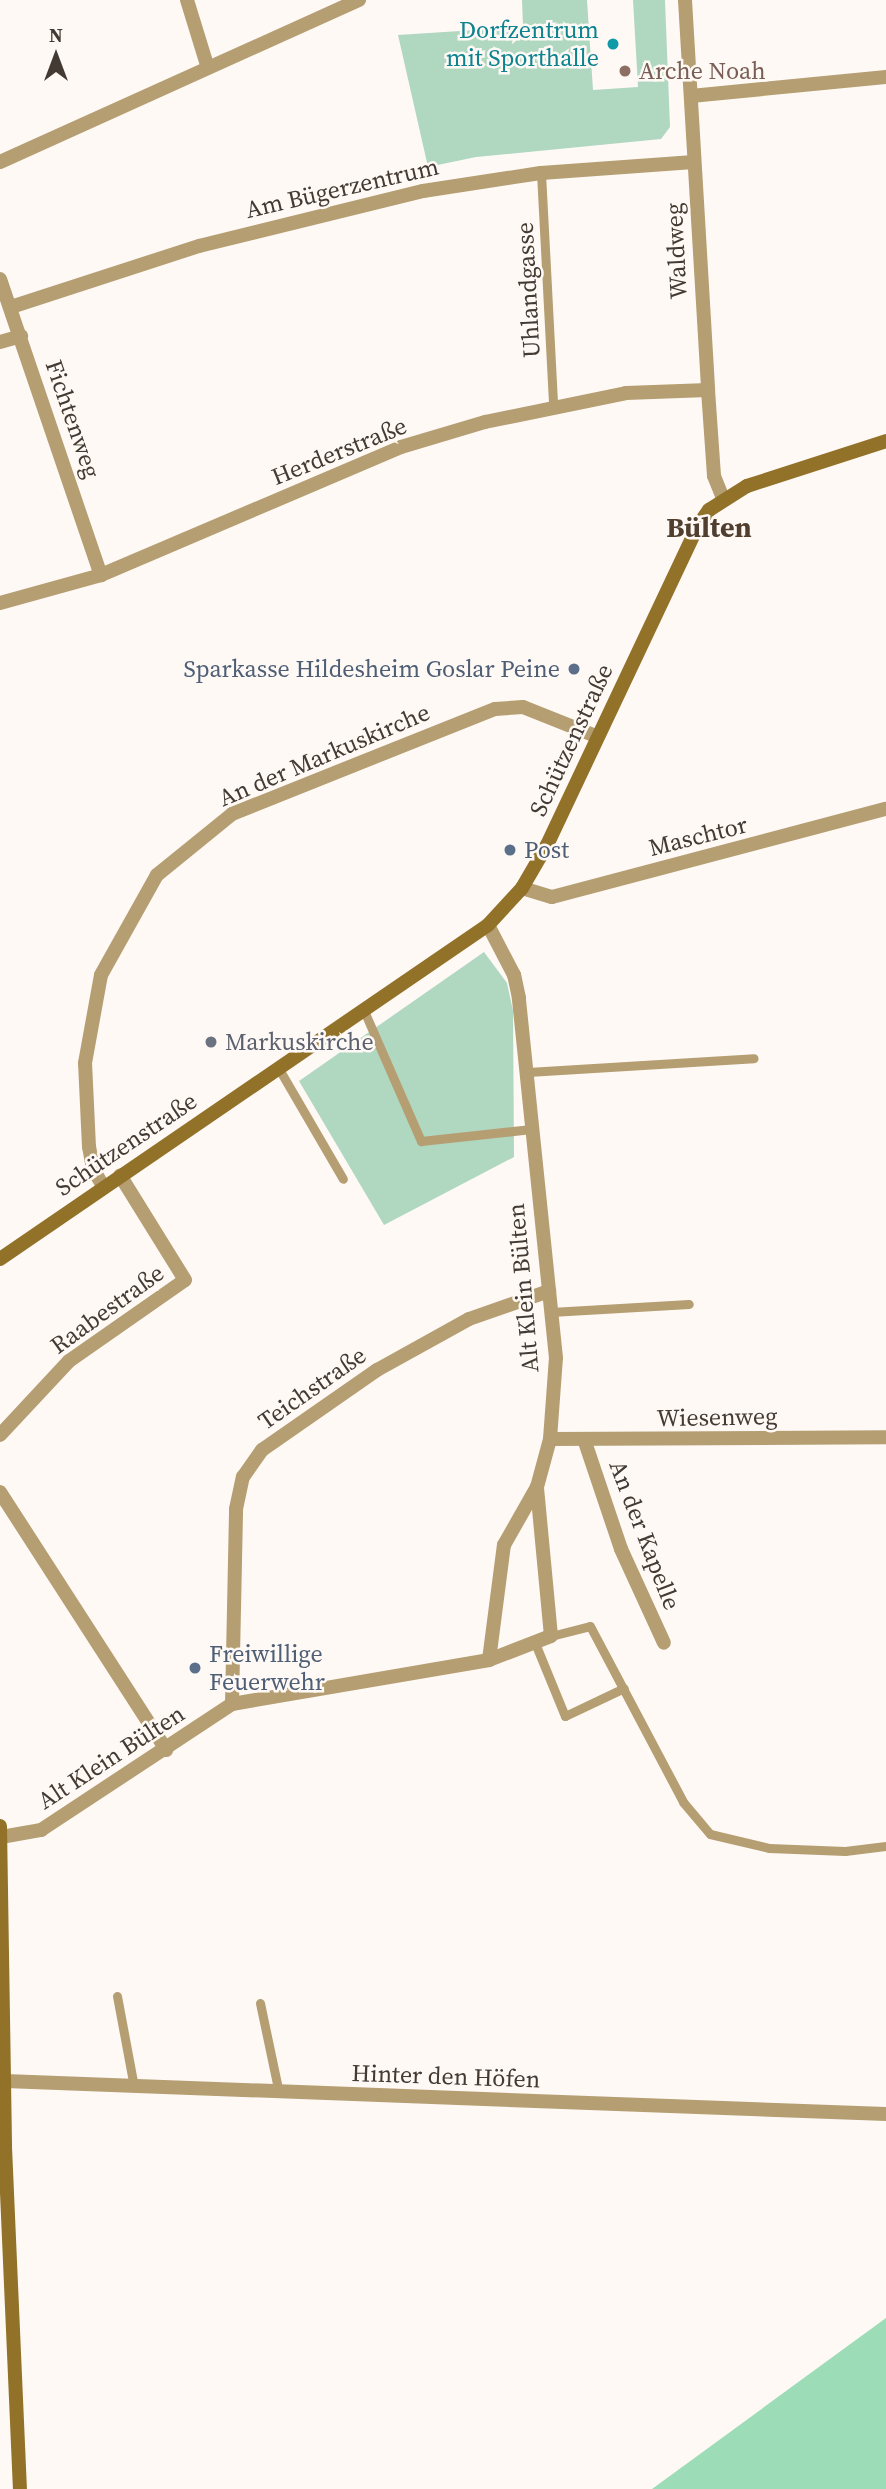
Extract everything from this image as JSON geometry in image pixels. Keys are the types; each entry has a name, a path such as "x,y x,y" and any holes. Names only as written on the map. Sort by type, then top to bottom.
{"street":[{"path":"187,0 207,65"},
{"path":"0,162 207,65 359,0"},
{"name":"Waldweg","path":"685,0 714,476 723,498"},
{"path":"691,96 886,77"},
{"name":"Am Bügerzentrum","path":"11,307 99,276 304,219 423,191 541,173 694,162"},
{"name":"Fichtenweg","path":"0,279 101,575"},
{"path":"0,342 21,336"},
{"name":"Herderstraße","path":"0,603 101,575 401,447 552,405 626,393 708,390"},
{"name":"Schützenstraße","path":"0,1259 103,1186 365,1013 488,925 522,888 547,845 697,527 723,498 886,442"},
{"name":"An der Markuskirche","path":"103,1186 91,1158 85,1063 101,975 157,876 232,814 495,709 523,707 596,737"},
{"name":"Maschtor","path":"522,888 552,897 886,809"},
{"name":"Alt Klein Bülten","path":"1,1831 41,1830 232,1704 489,1660 503,1545 537,1487 550,1439 556,1358 531,1129 528,1072 514,975 488,925"},
{"name":"Raabestraße","path":"0,1435 69,1361 185,1280 120,1175"},
{"name":"Teichstraße","path":"232,1704 236,1509 243,1477 262,1450 377,1370 469,1320 549,1291"},
{"name":"Wiesenweg","path":"550,1439 585,1442 886,1437"},
{"name":"An der Kapelle","path":"585,1442 621,1549 664,1643"},
{"path":"489,1660 551,1636 537,1487"},
{"path":"0,1492 166,1750"},
{"path":"1,1831 5,2147 20,2489"},
{"name":"Hinter den Höfen","path":"5,2081 886,2113"}],"lane":[{"name":"Uhlandgasse","path":"541,173 552,405"},
{"path":"365,1013 421,1141 531,1129"},
{"path":"528,1072 754,1058"},
{"path":"279,1069 343,1179"},
{"path":"551,1312 690,1304"},
{"path":"551,1636 590,1626 683,1802 710,1835 769,1848 845,1851 886,1846"},
{"path":"535,1643 565,1716 624,1688"},
{"path":"117,1996 134,2087"},
{"path":"260,2003 279,2093"}],"green space":[{"path":"522,0 587,0 593,90 638,87 633,0 665,0 670,127 661,139 476,157 428,167 398,35 523,27"},
{"path":"484,952 507,983 513,1011 514,1157 384,1225 299,1081"},
{"path":"886,2318 886,2489 652,2489"}],"place":[{"name":"Dorfzentrum mit Sporthalle","path":"613,44"},
{"name":"Arche Noah","path":"625,71"},
{"name":"Sparkasse Hildesheim Goslar Peine","path":"574,669"},
{"name":"Post","path":"510,850"},
{"name":"Markuskirche","path":"211,1042"},
{"name":"Freiwillige Feuerwehr","path":"195,1668"}],"district":[{"name":"Bülten","path":"709,527"}]}
